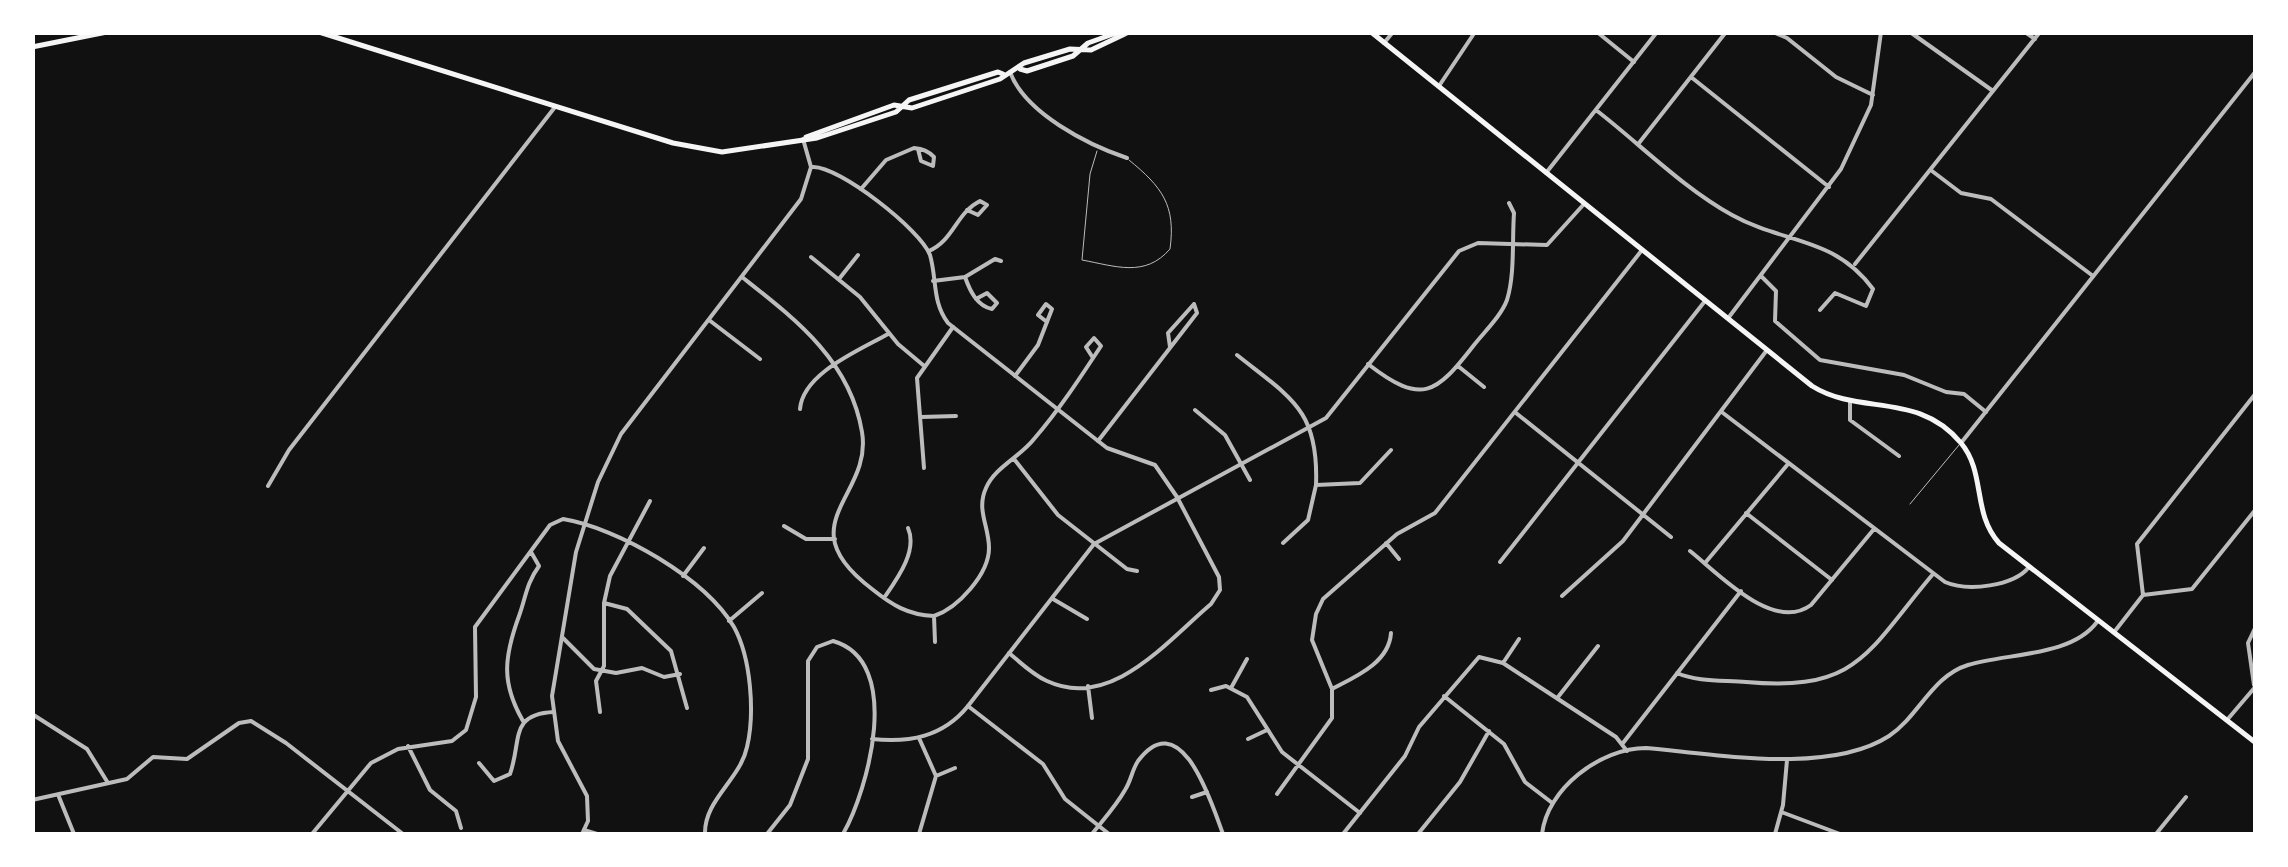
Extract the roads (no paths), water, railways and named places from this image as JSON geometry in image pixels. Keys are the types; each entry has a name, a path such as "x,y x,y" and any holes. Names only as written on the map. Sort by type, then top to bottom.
{"main road":[{"path":"32,47 107,32"},
{"path":"902,106 912,108 1020,69 1024,63 1070,49 1080,51 1092,42 1145,32"},
{"path":"1371,32 1819,391 1850,400 1886,402 1916,412 1961,443 1974,466 1986,526 2029,567 2256,744"},
{"path":"324,33 697,150 758,150 803,139 832,125 902,106 998,72 1007,73"},
{"path":"953,94 956,85"}],"street":[{"path":"460,32 475,32"},
{"path":"1384,43 1393,32"},
{"path":"1438,87 1476,32"},
{"path":"1597,32 1634,62"},
{"path":"1546,173 1657,32"},
{"path":"1638,143 1726,32"},
{"path":"1773,32 1787,38 1836,77 1873,95"},
{"path":"1728,319 1829,186 1863,128 1873,95 1881,32"},
{"path":"1910,32 1993,91"},
{"path":"2025,32 2035,39"},
{"path":"1854,264 2040,32"},
{"path":"1961,443 2256,70"},
{"path":"1007,73 1018,90 1076,138 1127,158"},
{"path":"1690,77 1829,186"},
{"path":"268,486 290,450 557,105"},
{"path":"1596,110 1733,215 1792,235 1854,264 1873,294 1864,308 1834,294 1820,310"},
{"path":"597,834 583,832 587,796 564,756 554,712 553,680 584,525 614,445 802,199 810,167 803,139"},
{"path":"861,190 886,160 918,148"},
{"path":"810,167 832,168 928,252 939,309 953,326 1098,441 1154,465 1177,497 1219,577 1218,594 1120,679 1088,686 1046,681 1010,654"},
{"path":"1932,170 1962,194 1990,198 2093,276"},
{"path":"1368,364 1395,385 1417,391 1439,386 1458,366 1506,302 1514,211 1509,203"},
{"path":"872,739 919,738 952,722 1094,544 1329,416 1456,253 1478,244 1550,244 1584,204"},
{"path":"928,252 948,239 967,210"},
{"path":"1278,794 1334,714 1332,689 1313,646 1316,614 1334,585 1386,543 1435,513 1642,250"},
{"path":"839,279 858,255"},
{"path":"811,257 839,279 923,365"},
{"path":"933,282 965,277 994,258 1001,260"},
{"path":"1761,276 1776,290 1775,321 1818,359 1904,375 1946,392 1964,394 1986,412"},
{"path":"965,277 976,299"},
{"path":"742,278 802,324 836,365 858,418 863,445 857,472 838,505 835,539 850,571 910,614 934,616 959,601 987,560 983,495 994,476 1058,409 1094,358"},
{"path":"1500,562 1705,301"},
{"path":"1098,441 1197,313 1194,304 1168,332 1170,347"},
{"path":"709,320 760,360"},
{"path":"1015,376 1038,346 1048,322"},
{"path":"924,468 916,382 923,365 953,326"},
{"path":"800,409 819,377 890,333"},
{"path":"1562,596 1592,565 1619,546 1767,350"},
{"path":"1237,355 1287,395 1310,427 1317,448 1316,484 1308,520 1283,542"},
{"path":"1458,366 1484,386"},
{"path":"2143,595 2136,553 2139,542 2256,393"},
{"path":"1850,400 1852,422 1899,456"},
{"path":"1196,410 1225,435 1250,480"},
{"path":"1516,412 1671,536"},
{"path":"922,417 950,413 956,416"},
{"path":"1723,413 1952,586 1973,586 2019,576 2029,567"},
{"path":"1316,484 1360,482 1391,450"},
{"path":"1014,459 1058,516 1127,570 1136,571"},
{"path":"1705,563 1788,464"},
{"path":"600,712 596,681 602,670 604,603 610,576 650,501"},
{"path":"2115,631 2143,595 2190,590 2256,508"},
{"path":"1746,513 1832,580"},
{"path":"312,834 370,763 408,746 452,741 471,722 477,680 472,648 475,628 556,521 584,525 629,543 682,576 729,621 744,658 749,738 736,777 706,817 705,834"},
{"path":"784,526 806,539 835,539"},
{"path":"884,598 906,561 911,538 908,528"},
{"path":"1690,551 1768,608 1799,612 1811,606 1874,529"},
{"path":"1386,543 1399,559"},
{"path":"682,576 704,548"},
{"path":"479,763 494,780 510,774 523,721 506,686 505,660 525,584 539,566 531,552"},
{"path":"1677,673 1790,684 1840,675 1857,662 1933,574"},
{"path":"1623,743 1741,591"},
{"path":"729,621 762,592"},
{"path":"1052,598 1087,619"},
{"path":"604,603 626,609 675,658 687,708"},
{"path":"934,616 936,642"},
{"path":"1542,834 1551,802 1572,779 1627,751 1646,748 1787,760 1878,742 1901,726 1956,669 2071,642 2086,634 2099,619"},
{"path":"2226,720 2255,686 2248,643 2256,626"},
{"path":"1332,689 1371,668 1389,644 1391,633"},
{"path":"561,637 586,664 602,670 616,673 642,668 664,677 680,674"},
{"path":"1502,664 1519,639"},
{"path":"767,834 794,797 808,759 808,668 815,650 828,642 846,646 860,658 873,692 872,739 863,788 843,834"},
{"path":"1557,699 1598,646"},
{"path":"1343,834 1479,654 1557,699 1623,743 1627,751"},
{"path":"1232,688 1247,658"},
{"path":"1088,686 1092,718"},
{"path":"1211,690 1232,688 1254,704 1278,748 1360,813"},
{"path":"1444,696 1508,748 1525,782 1551,802"},
{"path":"968,706 1043,764 1065,799 1109,834"},
{"path":"523,721 536,712 554,712"},
{"path":"32,714 87,749 108,784"},
{"path":"32,800 129,778 153,756 177,761 192,757 234,726 251,720 404,834"},
{"path":"1248,739 1267,730"},
{"path":"1418,834 1460,782 1488,731"},
{"path":"1166,736 1166,746"},
{"path":"919,738 936,776 919,834"},
{"path":"408,746 430,790 456,811 461,828"},
{"path":"1092,834 1126,789 1138,761 1153,749 1166,746 1191,758 1224,834"},
{"path":"1774,834 1782,812 1787,760"},
{"path":"936,776 956,768"},
{"path":"1192,797 1207,792"},
{"path":"59,796 74,834"},
{"path":"2156,834 2186,797"},
{"path":"1782,812 1840,834"}],"lane":[{"path":"1098,148 1090,174 1082,260 1142,269 1156,264 1170,249 1171,206 1157,183 1127,158"},
{"path":"1910,504 1961,443"}]}
